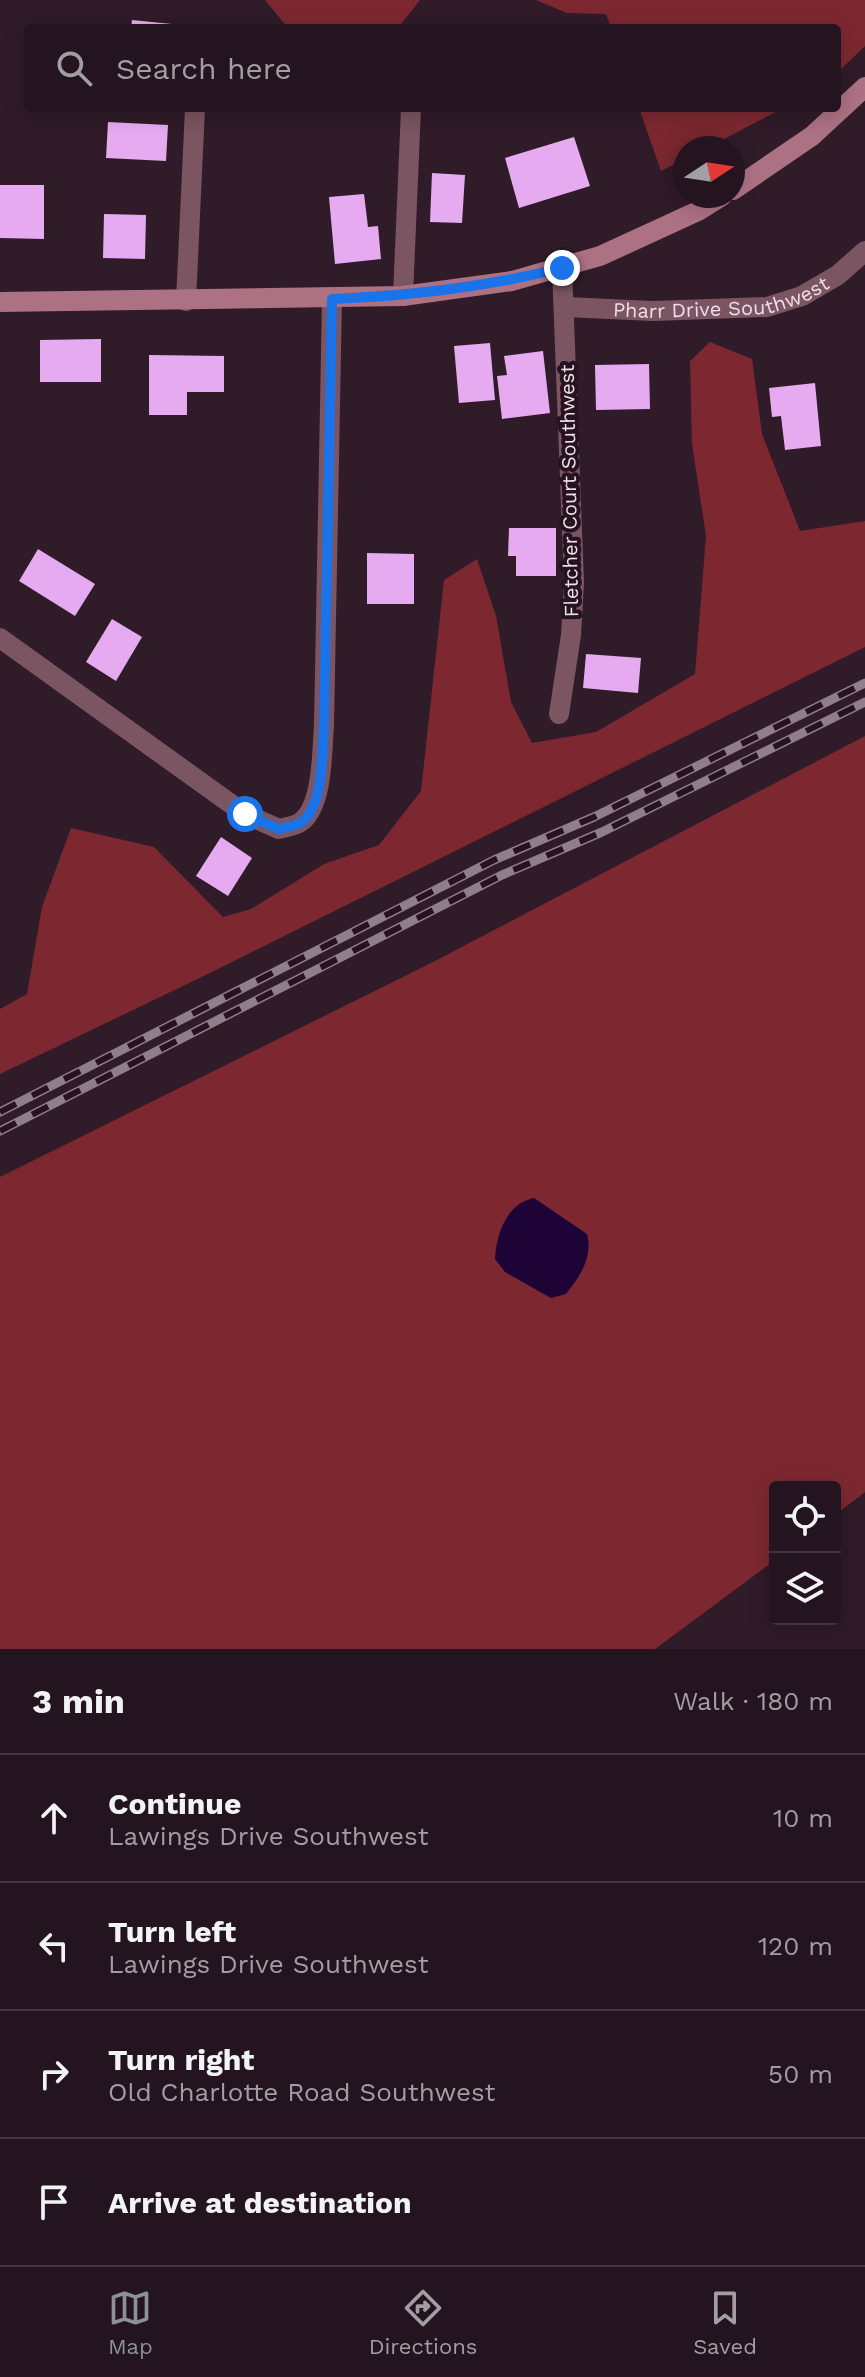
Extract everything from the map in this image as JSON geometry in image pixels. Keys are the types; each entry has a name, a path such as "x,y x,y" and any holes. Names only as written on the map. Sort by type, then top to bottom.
{"street":[{"path":"841,109 865,87"},
{"path":"186,301 195,112"},
{"path":"403,296 411,112"},
{"path":"745,182 812,136 838,112"},
{"path":"0,302 403,296 512,281 562,268 600,256 703,208"},
{"name":"Pharr Drive Southwest","path":"565,307 653,311 767,307 802,296 838,275 865,251"},
{"name":"Fletcher Court Southwest","path":"559,714 571,635 574,583 562,268"},
{"path":"0,638 245,814 279,829 302,823 313,807 324,725 332,299"}],"shaded area":[{"path":"265,0 420,0 401,24 285,24"},
{"path":"536,0 865,0 865,46 841,69 841,24 610,24 606,14 567,13"},
{"path":"640,112 775,112 730,136 673,136 673,165 661,171"},
{"path":"710,342 752,359 762,434 800,531 865,521 865,647 0,1074 0,1009 27,994 42,907 71,828 154,847 223,917 251,909 324,864 379,845 421,791 444,580 477,559 496,616 511,702 532,743 596,732 695,674 706,536 692,444 690,361"},
{"path":"865,736 865,1492 841,1510 841,1481 769,1481 769,1564 655,1649 0,1649 0,1177 435,961"},
{"path":"534,1198 587,1234 587,1259 580,1273 566,1294 551,1298 505,1272 495,1259 501,1230 510,1213"}],"building":[{"path":"132,20 172,24 132,24"},
{"path":"108,122 168,125 166,161 106,158"},
{"path":"574,137 590,186 519,208 505,158"},
{"path":"432,173 465,175 462,223 430,222"},
{"path":"0,185 44,185 44,239 0,238"},
{"path":"364,194 368,227 378,226 381,259 335,264 329,197"},
{"path":"104,214 146,215 145,259 103,258"},
{"path":"101,339 101,382 40,382 40,340"},
{"path":"490,343 495,400 459,403 454,346"},
{"path":"543,351 550,413 502,419 497,376 507,375 504,356"},
{"path":"149,355 224,356 224,392 187,392 187,415 149,415"},
{"path":"649,364 650,409 596,410 595,365"},
{"path":"815,383 821,446 785,450 781,416 772,417 769,388"},
{"path":"509,528 556,528 556,576 516,576 516,556 508,556"},
{"path":"38,549 95,584 75,616 19,581"},
{"path":"367,553 414,554 414,604 367,604"},
{"path":"112,619 142,637 116,681 86,662"},
{"path":"586,654 641,658 638,693 583,688"},
{"path":"221,837 252,858 228,896 196,876"}],"railway":[{"path":"0,1112 494,860 594,817 865,683"},
{"path":"0,1131 502,875 602,832 865,702"}],"route":[{"path":"245,814 279,829 302,823 313,807 319,779 324,725 332,299 403,296 512,281 562,268"}]}
